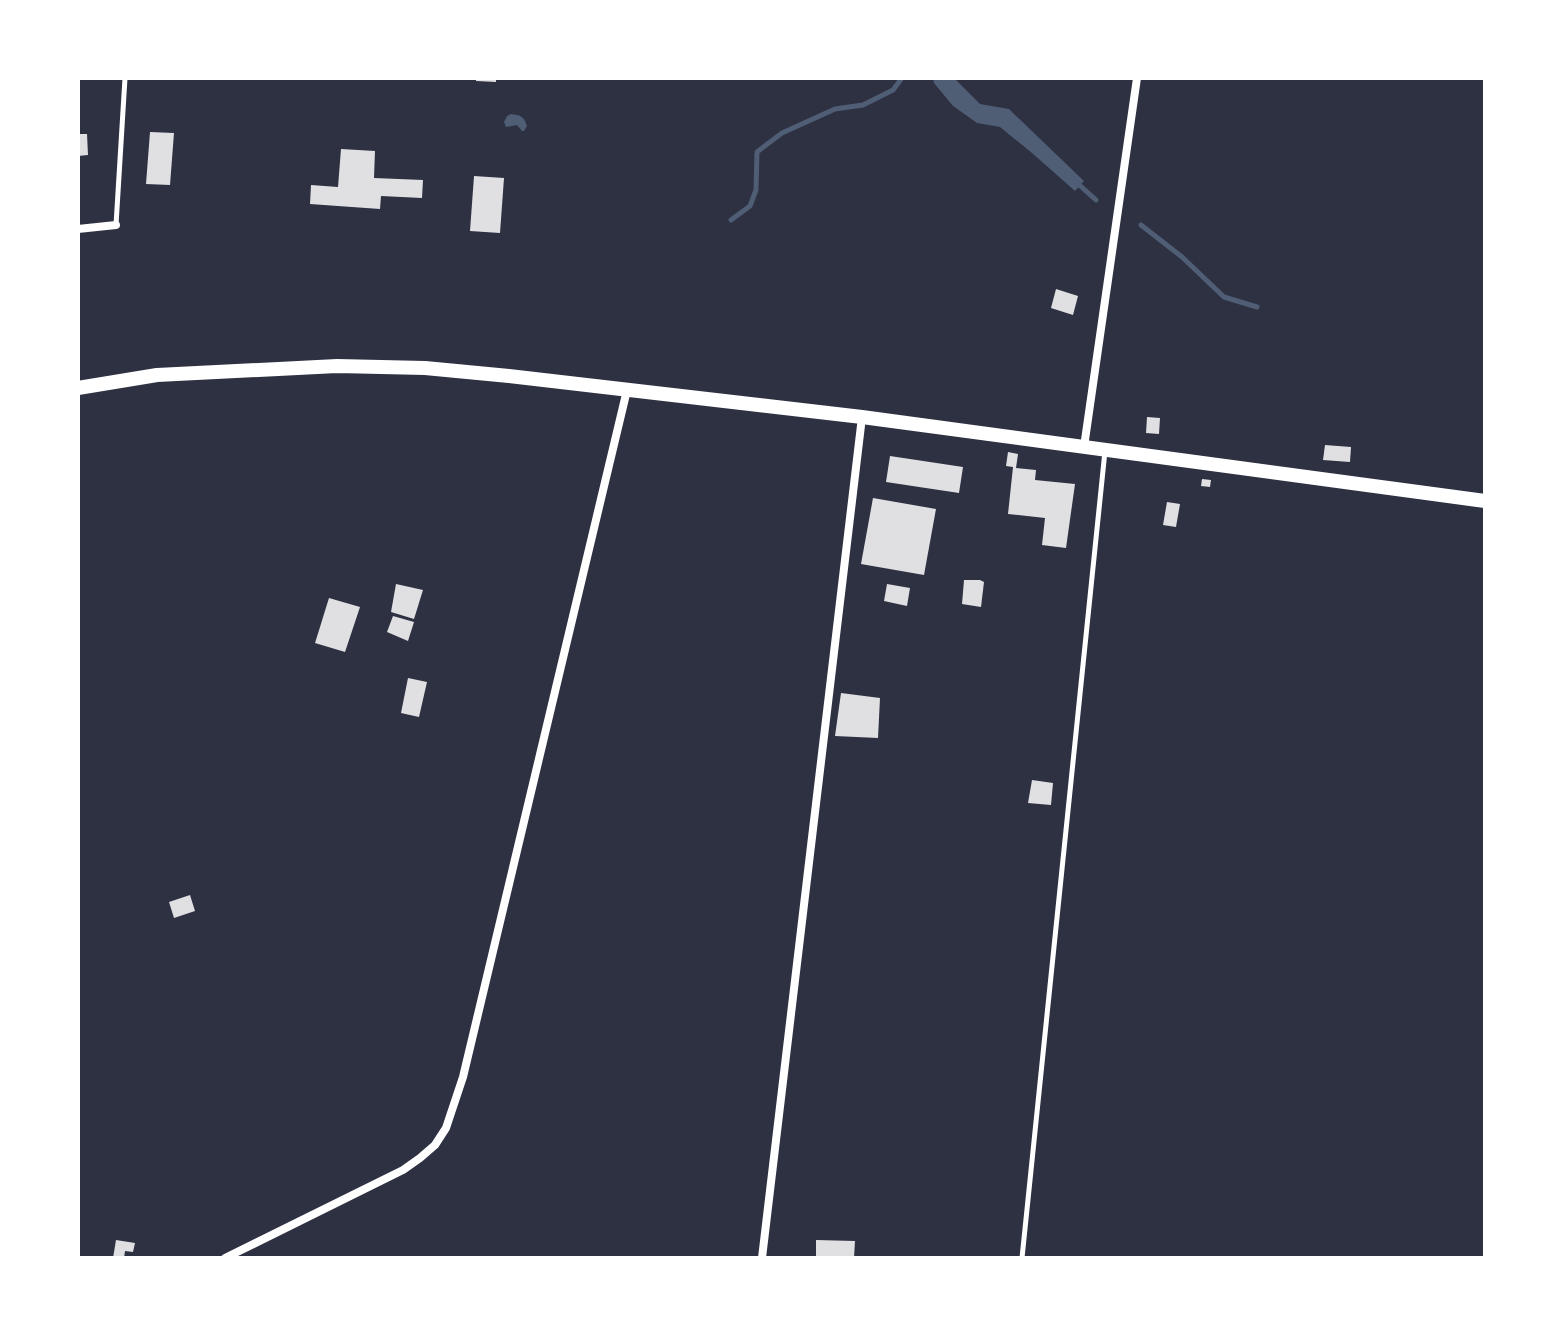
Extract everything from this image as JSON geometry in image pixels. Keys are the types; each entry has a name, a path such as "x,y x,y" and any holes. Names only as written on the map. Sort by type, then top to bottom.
{"main road":[{"path":"78,388 157,375 337,366 425,368 862,417 1485,501"}],"street":[{"path":"1084,447 1137,78"},
{"path":"78,229 116,225"},
{"path":"225,1258 403,1170 435,1145 446,1128 463,1077 627,390"},
{"path":"762,1258 862,417"}],"lane":[{"path":"116,225 125,78"},
{"path":"1022,1258 1105,450"}],"water":[{"path":"933,78 954,78 980,104 1009,109 1084,181 1075,191 1000,127 977,123 953,106"},
{"path":"511,114 523,118 527,126 524,131 517,125 506,127 504,122"}],"building":[{"path":"476,78 496,78 496,82 476,81"},
{"path":"150,132 174,133 170,185 146,184"},
{"path":"78,134 87,134 88,155 78,156"},
{"path":"341,149 375,151 374,178 423,180 422,198 381,196 380,209 310,204 311,185 338,187"},
{"path":"474,176 504,178 500,233 470,231"},
{"path":"1056,289 1078,296 1073,315 1051,308"},
{"path":"1147,417 1160,418 1159,434 1146,433"},
{"path":"1325,445 1351,447 1350,462 1323,460"},
{"path":"1008,452 1018,454 1016,468 1036,470 1035,480 1075,484 1066,548 1042,545 1045,518 1008,514 1013,467 1006,466"},
{"path":"890,456 963,467 959,493 886,482"},
{"path":"1202,479 1211,480 1210,487 1201,486"},
{"path":"873,498 936,509 924,575 861,564"},
{"path":"1167,502 1180,504 1176,527 1163,525"},
{"path":"964,580 984,582 981,607 962,604"},
{"path":"396,584 423,590 414,619 391,612"},
{"path":"887,584 910,588 907,606 884,601"},
{"path":"329,598 360,607 345,652 315,643"},
{"path":"393,616 414,622 408,641 387,632"},
{"path":"408,678 427,682 419,717 401,713"},
{"path":"841,693 880,698 878,738 835,736"},
{"path":"1032,780 1053,783 1051,805 1028,803"},
{"path":"190,895 195,911 174,918 169,902"},
{"path":"116,1240 135,1243 133,1252 125,1251 124,1258 113,1258"},
{"path":"816,1240 855,1241 854,1258 816,1258"}],"waterway":[{"path":"731,220 750,206 756,190 757,152 782,133 835,109 863,105 893,90 902,78"},
{"path":"1076,182 1096,200"},
{"path":"1141,225 1182,257 1224,297 1257,307"}]}
